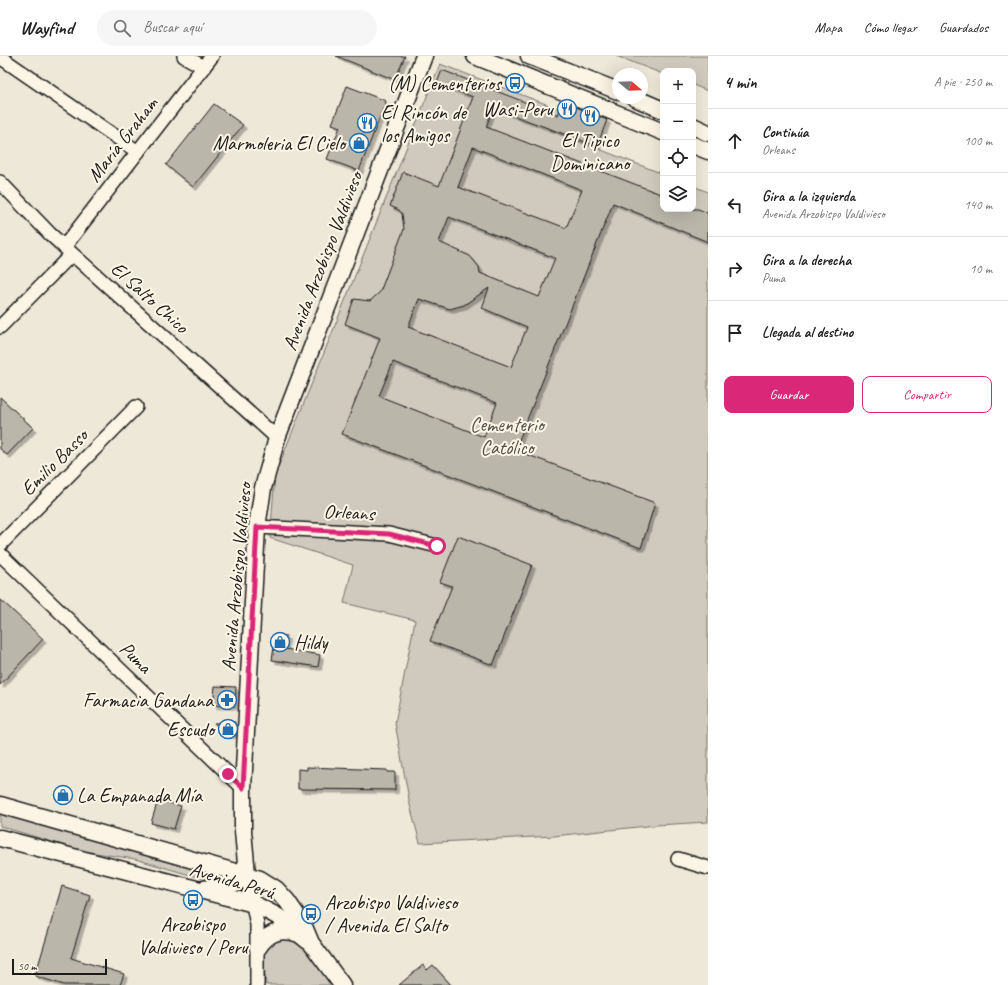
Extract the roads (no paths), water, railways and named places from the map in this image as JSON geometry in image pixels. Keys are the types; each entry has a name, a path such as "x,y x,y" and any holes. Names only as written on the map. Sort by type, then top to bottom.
{"main road":[{"name":"Avenida Arzobispo Valdivieso","path":"247,874 243,831 243,788 257,527 264,482 276,438 424,56"},
{"path":"475,56 660,131"},
{"path":"529,56 612,89"},
{"path":"648,104 660,109"},
{"path":"696,128 708,134"},
{"path":"696,146 708,151"},
{"name":"Avenida Perú","path":"0,805 247,874 268,883 287,901 303,924 305,938"},
{"name":"Avenida Perú","path":"0,838 195,890 254,904 277,916 305,938"},
{"path":"195,890 236,883 247,874"},
{"path":"258,948 268,936 275,932 287,931 305,938 342,985"}],"street":[{"path":"184,56 204,67"},
{"name":"María Graham","path":"0,327 68,251 138,152 212,56"},
{"path":"0,57 138,152"},
{"name":"El Salto Chico","path":"0,182 68,251 276,438"},
{"name":"Emilio Basso","path":"0,545 136,407"},
{"name":"Orleans","path":"257,527 389,534 437,546"},
{"name":"Puma","path":"0,554 243,788"},
{"path":"678,859 708,868"},
{"name":"Avenida Arzobispo Valdivieso","path":"247,874 257,925 257,985"}],"place":[{"name":"(M) Cementerios","path":"515,83"},
{"name":"Wasi-Peru","path":"567,109"},
{"name":"El Tipico Dominicano","path":"590,116"},
{"name":"El Rincón de los Amigos","path":"367,123"},
{"name":"Marmoleria El Cielo","path":"359,143"},
{"name":"Hildy","path":"280,642"},
{"name":"Farmacia Gandana","path":"227,700"},
{"name":"Escudo","path":"228,729"},
{"name":"La Empanada Mía","path":"63,795"},
{"name":"Arzobispo Valdivieso / Peru","path":"193,900"},
{"name":"Arzobispo Valdivieso / Avenida El Salto","path":"311,914"}],"park label":[{"name":"Cementerio Católico","path":"507,436"}]}
